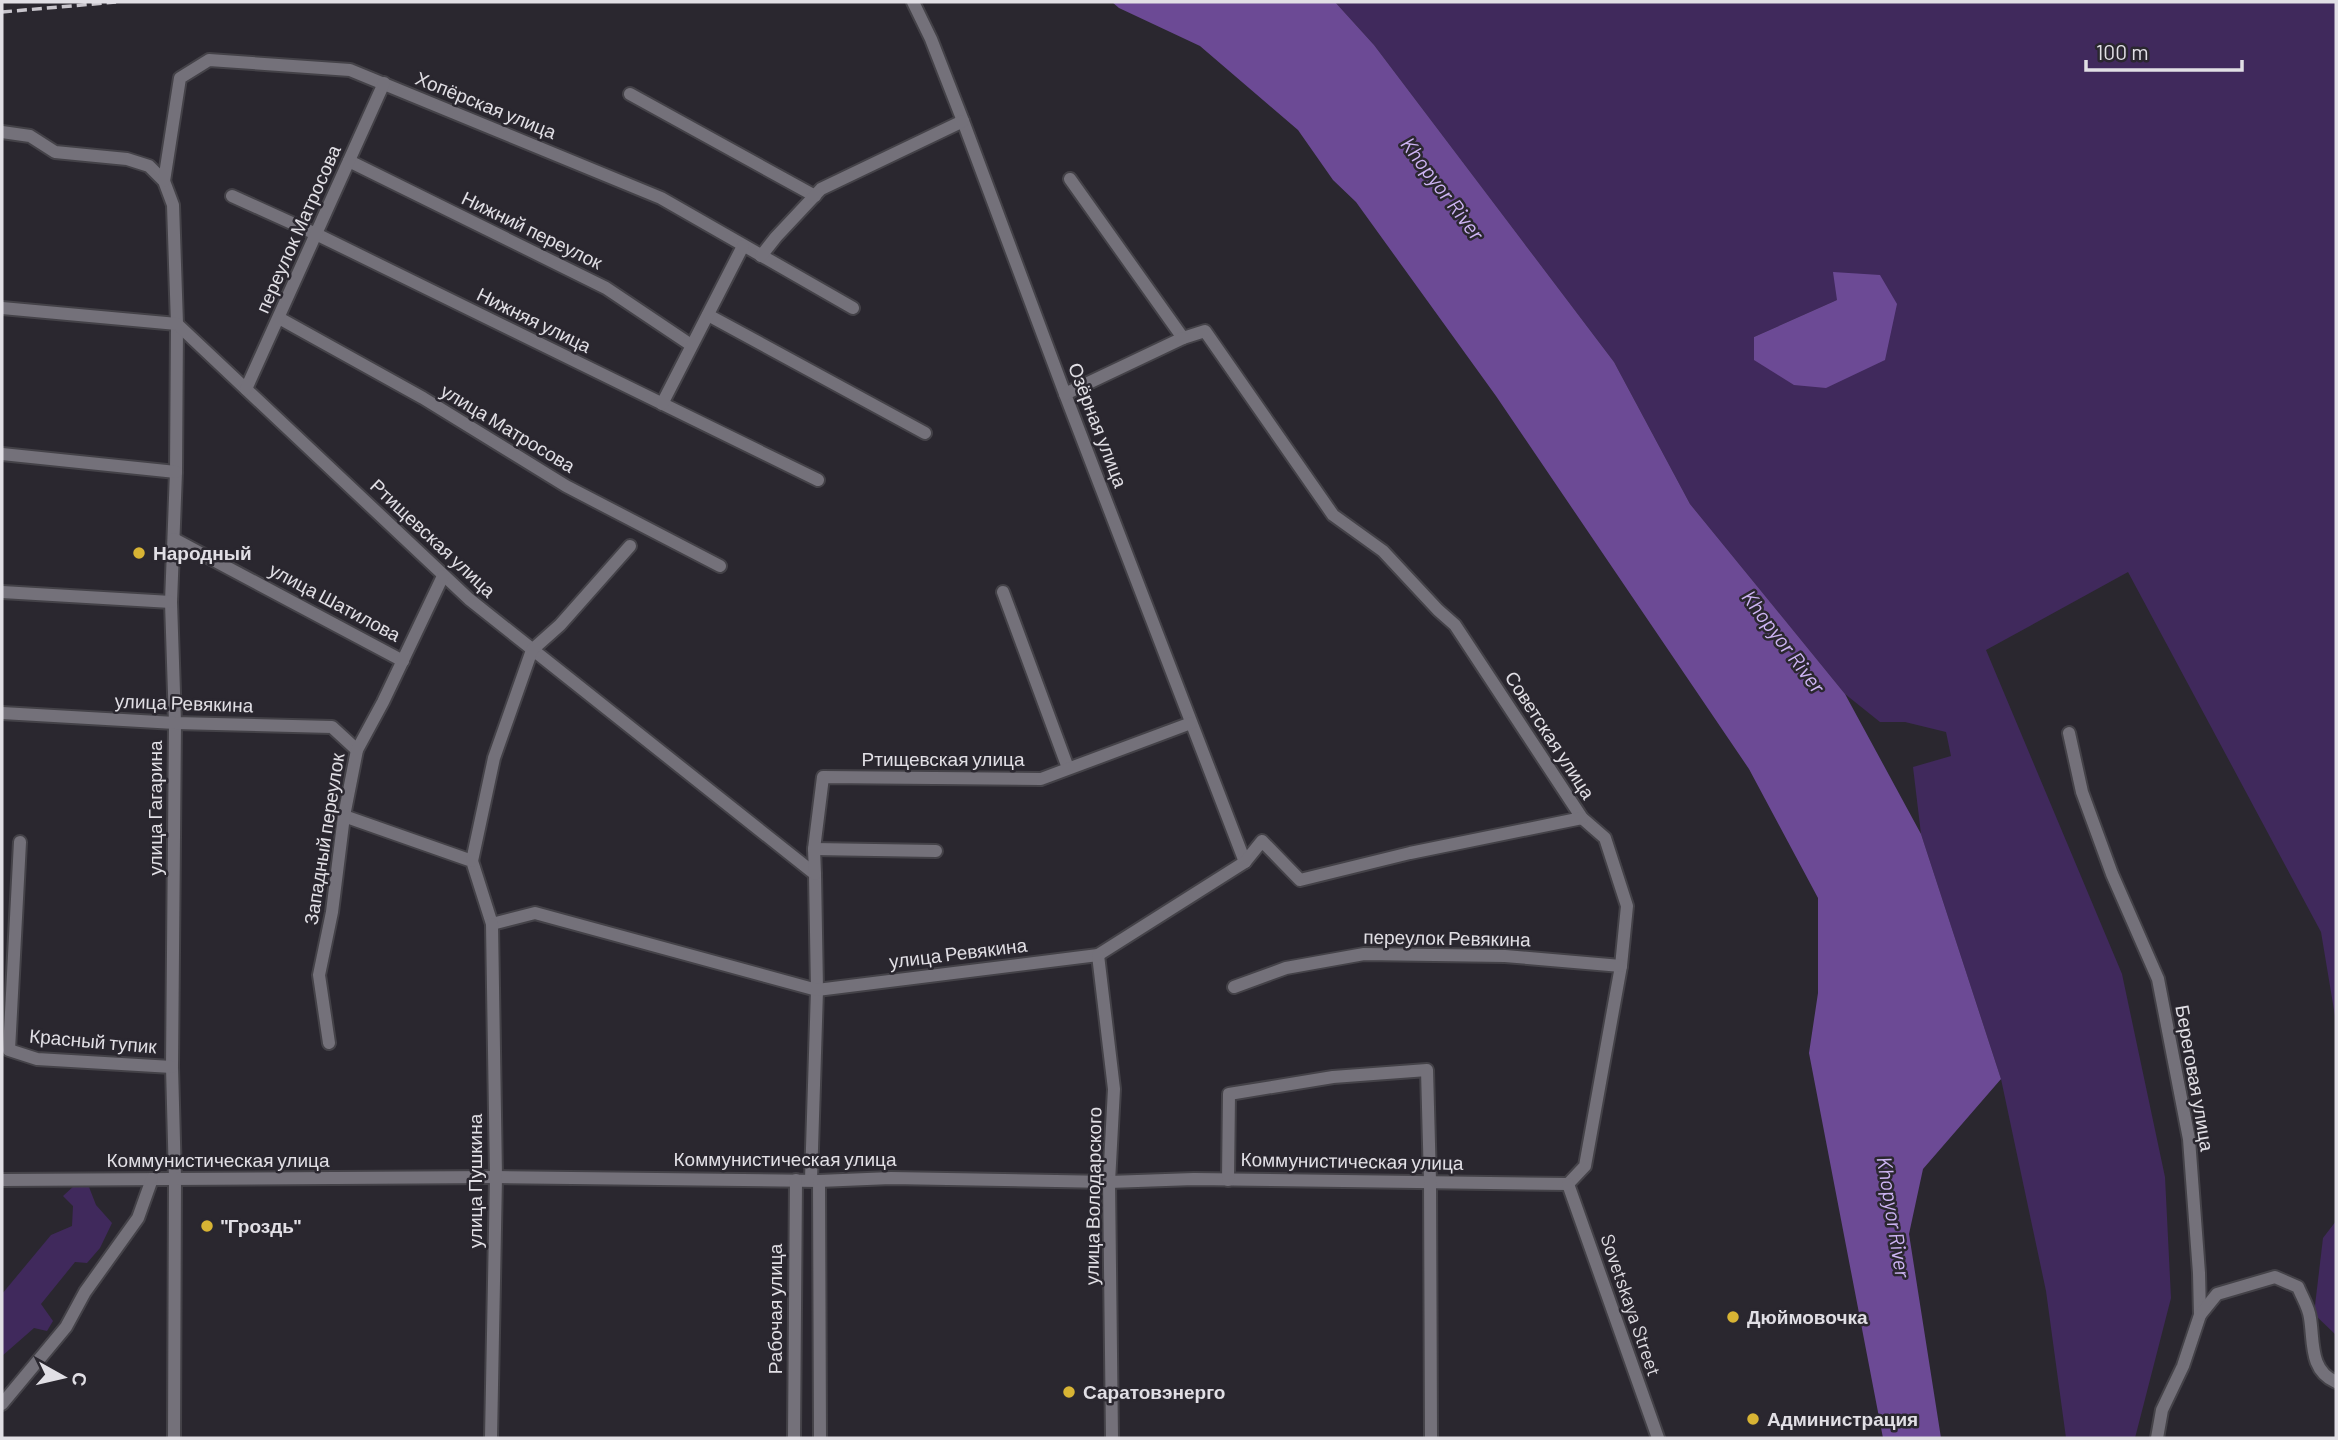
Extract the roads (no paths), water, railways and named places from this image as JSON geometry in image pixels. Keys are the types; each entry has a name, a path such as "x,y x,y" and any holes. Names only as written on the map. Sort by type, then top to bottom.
{"street":[{"name":"Озёрная улица","path":"913,2 931,39 963,121 1245,862"},
{"name":"Хопёрская улица","path":"164,181 180,78 209,60 350,69 661,198 853,308"},
{"name":"переулок Матросова","path":"246,389 384,83"},
{"path":"630,94 815,196"},
{"path":"761,256 821,189 963,121"},
{"path":"2,132 30,136 55,152 127,159 149,166 164,181"},
{"name":"Нижний переулок","path":"349,161 606,288 691,345"},
{"path":"1065,394 1183,338 1070,179"},
{"name":"улица Гагарина","path":"164,181 173,205 177,324 172,603 175,723 172,1067 175,1179 174,1438"},
{"name":"Нижняя улица","path":"232,196 316,234 818,480"},
{"path":"662,404 743,246"},
{"path":"2,308 177,324"},
{"path":"708,314 925,433"},
{"name":"улица Матросова","path":"279,318 423,398 566,486 720,566"},
{"name":"Ртищевская улица","path":"177,324 443,576 532,650 815,874"},
{"name":"Советская улица","path":"1183,338 1205,331 1334,515 1383,551 1455,625 1582,818 1605,838 1626,906 1621,966 1585,1166 1568,1184"},
{"path":"2,454 176,472"},
{"name":"улица Шатилова","path":"174,539 403,661"},
{"path":"492,924 472,861 494,758 532,650 560,625 630,546"},
{"name":"Западный переулок","path":"329,1043 319,975 332,912 344,816 357,750 443,576"},
{"path":"2,592 172,603"},
{"path":"1003,592 1068,768"},
{"name":"улица Ревякина","path":"2,713 175,723 332,727 357,750"},
{"name":"Ртищевская улица","path":"815,1181 817,990 814,849 823,778 1041,779 1191,723"},
{"name":"Береговая улица","path":"2068,733 2082,792 2112,874 2158,979 2189,1139 2200,1315 2183,1366 2162,1410 2157,1438"},
{"path":"344,816 472,861"},
{"name":"улица Ревякина","path":"492,924 535,913 817,990 1098,955 1245,862 1262,841 1300,880 1410,853 1582,818"},
{"name":"Красный тупик","path":"20,842 9,1051 37,1059 172,1067"},
{"path":"814,849 936,851"},
{"name":"улица Пушкина","path":"491,1438 496,1177 492,924"},
{"name":"переулок Ревякина","path":"1234,987 1286,968 1364,954 1505,956 1621,966"},
{"name":"улица Володарского","path":"1098,955 1114,1089 1109,1182 1112,1438"},
{"path":"1228,1180 1229,1094 1333,1077 1427,1070 1432,1438"},
{"name":"Коммунистическая улица","path":"2,1180 496,1177 815,1181 891,1178 1568,1184"},
{"path":"2,1404 65,1327 85,1292 138,1218 152,1179"},
{"name":"Рабочая улица","path":"794,1438 796,1180"},
{"path":"815,1181 820,1438"},
{"name":"Sovetskaya Street","path":"1568,1184 1658,1438"},
{"path":"2200,1315 2217,1294 2275,1278 2298,1287 2310,1316 2312,1353 2326,1378 2336,1382"}],"water":[{"name":"Khopyor River","path":"1112,2 1335,2 1374,45 1614,362 1690,504 1845,694 1921,834 2001,1079 1923,1169 1909,1234 1941,1438 1883,1438 1809,1053 1818,993 1818,898 1749,769 1496,396 1356,202 1333,180 1298,130 1200,46 1119,8"},
{"path":"1833,272 1880,275 1897,304 1885,360 1826,388 1794,385 1754,360 1754,337 1837,300"}],"railway":[{"path":"2,12 116,2"}],"place":[{"name":"Народный","path":"139,553"},
{"name":"\"Гроздь\"","path":"207,1226"},
{"name":"Дюймовочка","path":"1733,1317"},
{"name":"Саратовэнерго","path":"1069,1392"},
{"name":"Администрация","path":"1753,1419"}]}
